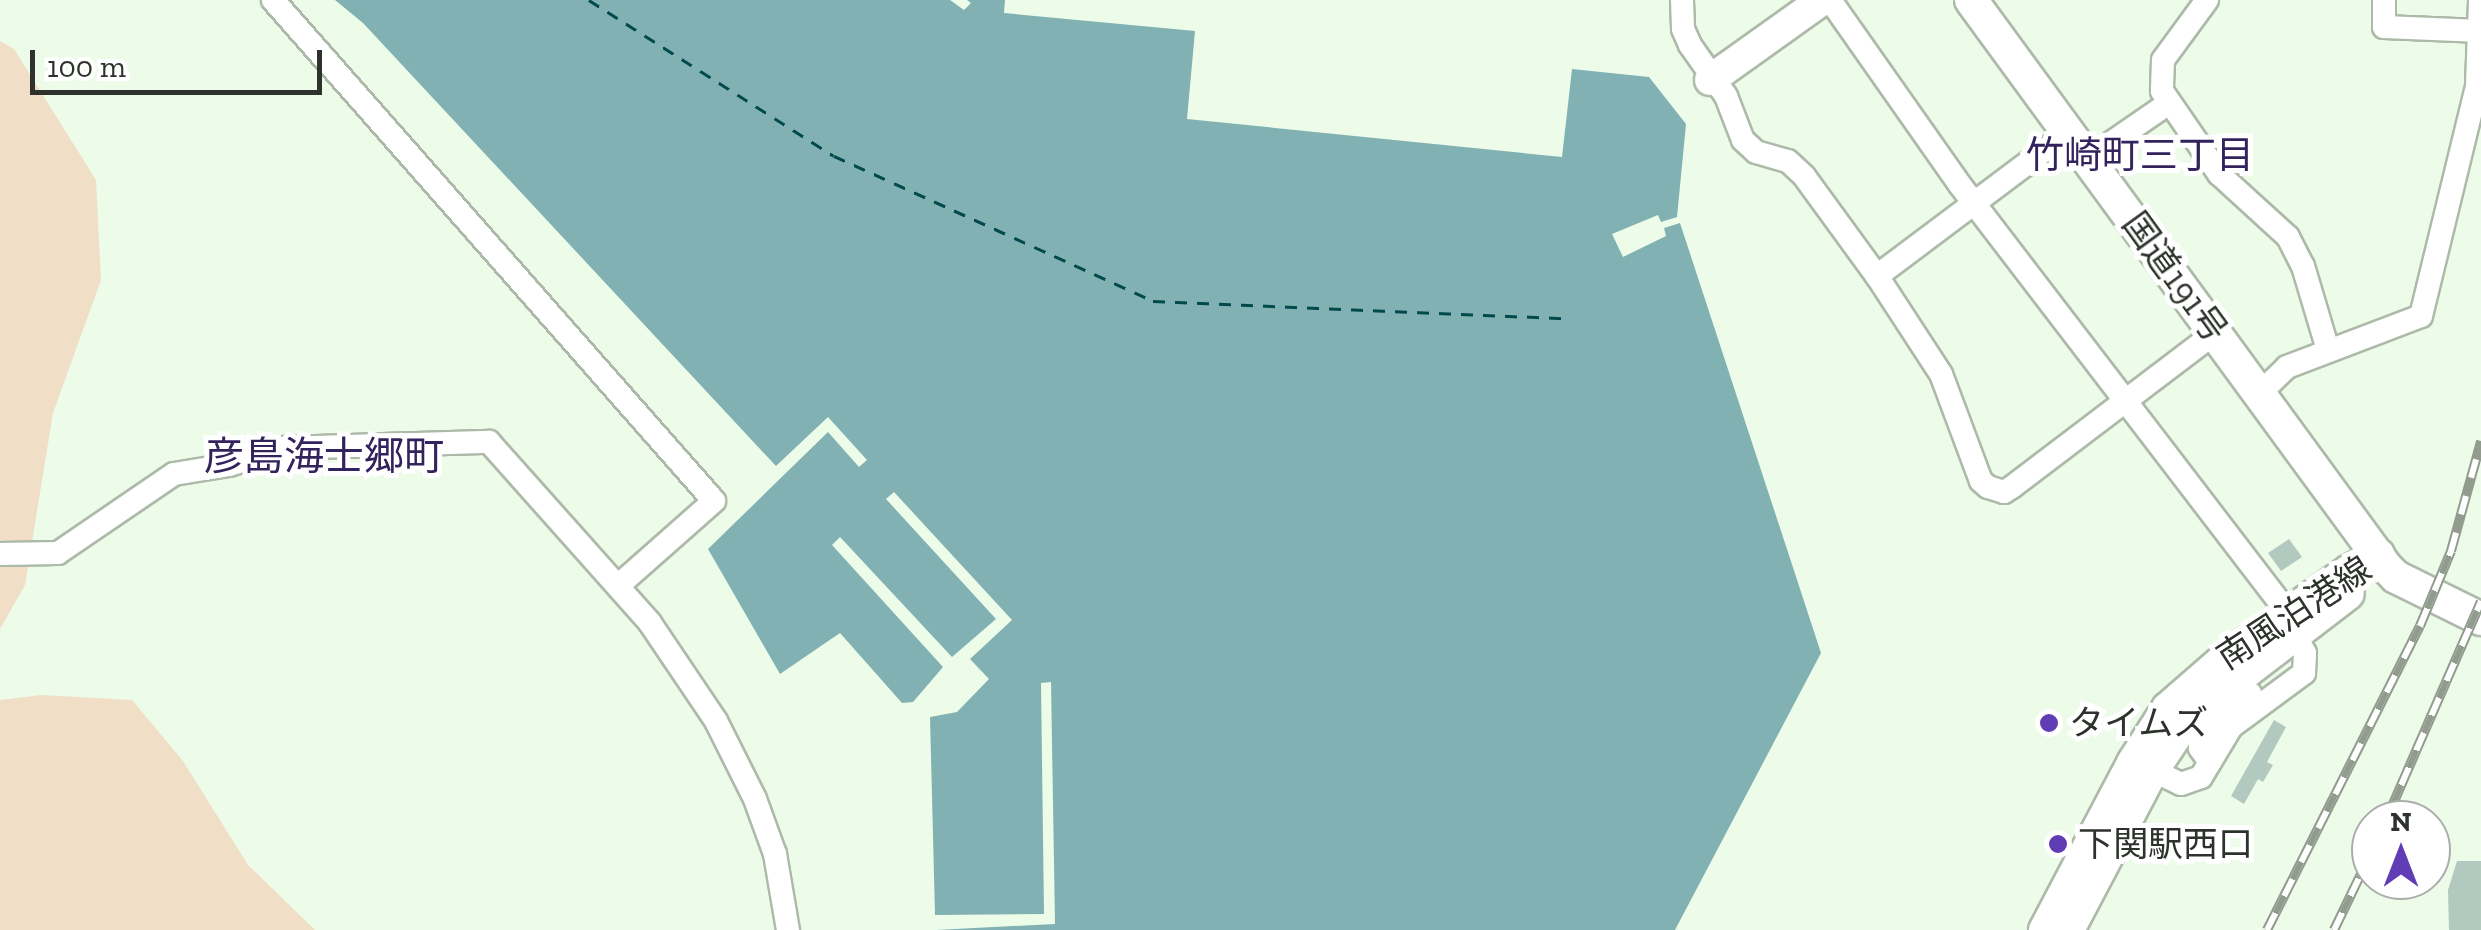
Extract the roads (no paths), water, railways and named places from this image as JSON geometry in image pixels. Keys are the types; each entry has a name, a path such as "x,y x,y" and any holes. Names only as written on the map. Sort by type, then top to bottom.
{"highway":[{"name":"国道191号","path":"1971,0 2396,578 2481,619"},
{"path":"2379,554 2481,595"}],"main road":[{"path":"1710,80 1822,0"},
{"name":"南風泊港線","path":"2044,930 2143,766 2204,702 2291,624 2379,554"},
{"name":"南風泊港線","path":"2069,930 2167,708 2210,668 2291,624"}],"street":[{"path":"273,0 714,501 618,586"},
{"path":"1682,0 1682,29 1710,80 1726,96 1748,147 1778,158 1804,176 1878,276 1942,374 1980,481 1988,487 2004,492 2012,487 2216,332"},
{"path":"1830,0 1974,201 2291,624 2307,660 2299,678 2230,728 2200,777 2188,784 2143,766"},
{"path":"2207,0 2163,60 2162,91 2219,174 2288,237 2304,266 2328,350"},
{"path":"2384,0 2384,27 2480,32"},
{"path":"2260,393 2287,367 2421,316 2477,86 2480,0"},
{"path":"1878,276 1974,201 2079,144 2169,103"},
{"path":"0,554 58,553 174,474 229,465 284,448 490,442 678,659 740,768 775,854 788,930"}],"water":[{"path":"335,0 950,0 964,10 971,3 967,0 1005,0 1004,13 1195,31 1187,119 1562,157 1572,69 1649,77 1686,124 1677,217 1661,222 1658,215 1612,234 1623,257 1666,236 1664,228 1680,223 1821,653 1675,930 936,930 1055,924 1051,682 1041,683 1044,914 935,915 930,717 957,712 989,679 970,659 1012,620 894,492 886,499 996,619 952,657 840,537 832,545 943,667 913,702 902,703 840,633 780,674 708,549 828,432 859,467 867,460 828,417 776,466 363,23"}],"railway":[{"path":"2267,930 2420,626 2451,551 2481,441"},
{"path":"2395,800 2481,602"},
{"path":"2334,930 2351,895"}],"place":[{"name":"タイムズ","path":"2049,723"},
{"name":"下関駅西口","path":"2058,844"}],"district":[{"name":"竹崎町三丁目","path":"2140,156"},
{"name":"彦島海士郷町","path":"324,456"}]}
